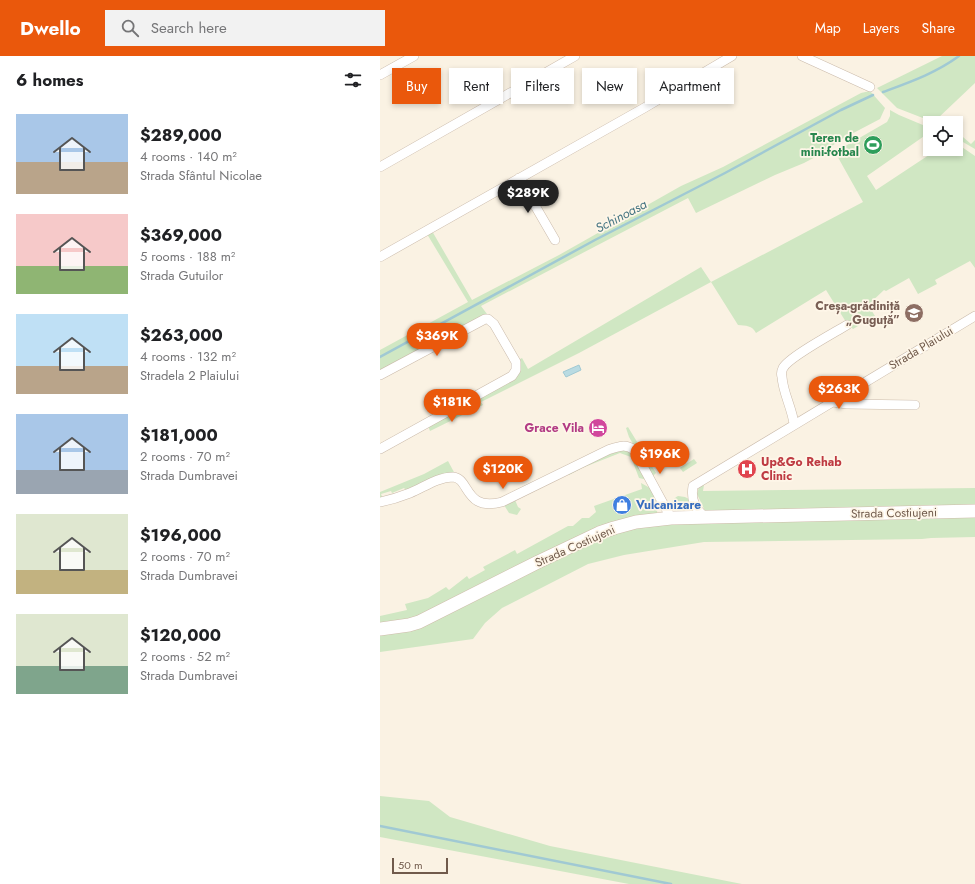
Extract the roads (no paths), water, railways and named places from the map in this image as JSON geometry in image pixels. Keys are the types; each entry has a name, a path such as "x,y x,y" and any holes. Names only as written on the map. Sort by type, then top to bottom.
{"street":[{"path":"380,75 414,56"},
{"path":"380,167 575,56"},
{"path":"380,257 644,108 732,56"},
{"path":"802,56 870,87"},
{"path":"519,178 555,240"},
{"name":"Strada Plaiului","path":"705,517 693,504 693,486 975,316"},
{"path":"380,375 485,319 488,319 494,324 516,362 516,370 512,376 380,449"},
{"path":"794,424 793,416 782,382 783,368 798,355 847,325"},
{"path":"832,402 847,404 915,405"},
{"path":"380,502 409,494 432,482 454,477 459,479 472,497 478,502 497,504 608,450 624,446 630,447 634,450 671,518"},
{"name":"Strada Costiujeni","path":"380,629 409,625 429,617 599,533 636,522 671,518 975,511"}],"water":[{"path":"579,365 581,370 566,377 563,372"}],"waterway":[{"name":"Schinoasa","path":"883,92 913,81 959,56"},
{"name":"Schinoasa","path":"380,357 595,240 725,173 841,110 873,95"},
{"path":"380,826 671,884"}],"place":[{"name":"Teren de mini-fotbal","path":"873,145"},
{"name":"Creșa-grădiniță „Guguță”","path":"914,313"},
{"name":"Grace Vila","path":"598,428"},
{"name":"Up&Go Rehab Clinic","path":"747,469"},
{"name":"Vulcanizare","path":"622,505"}]}
